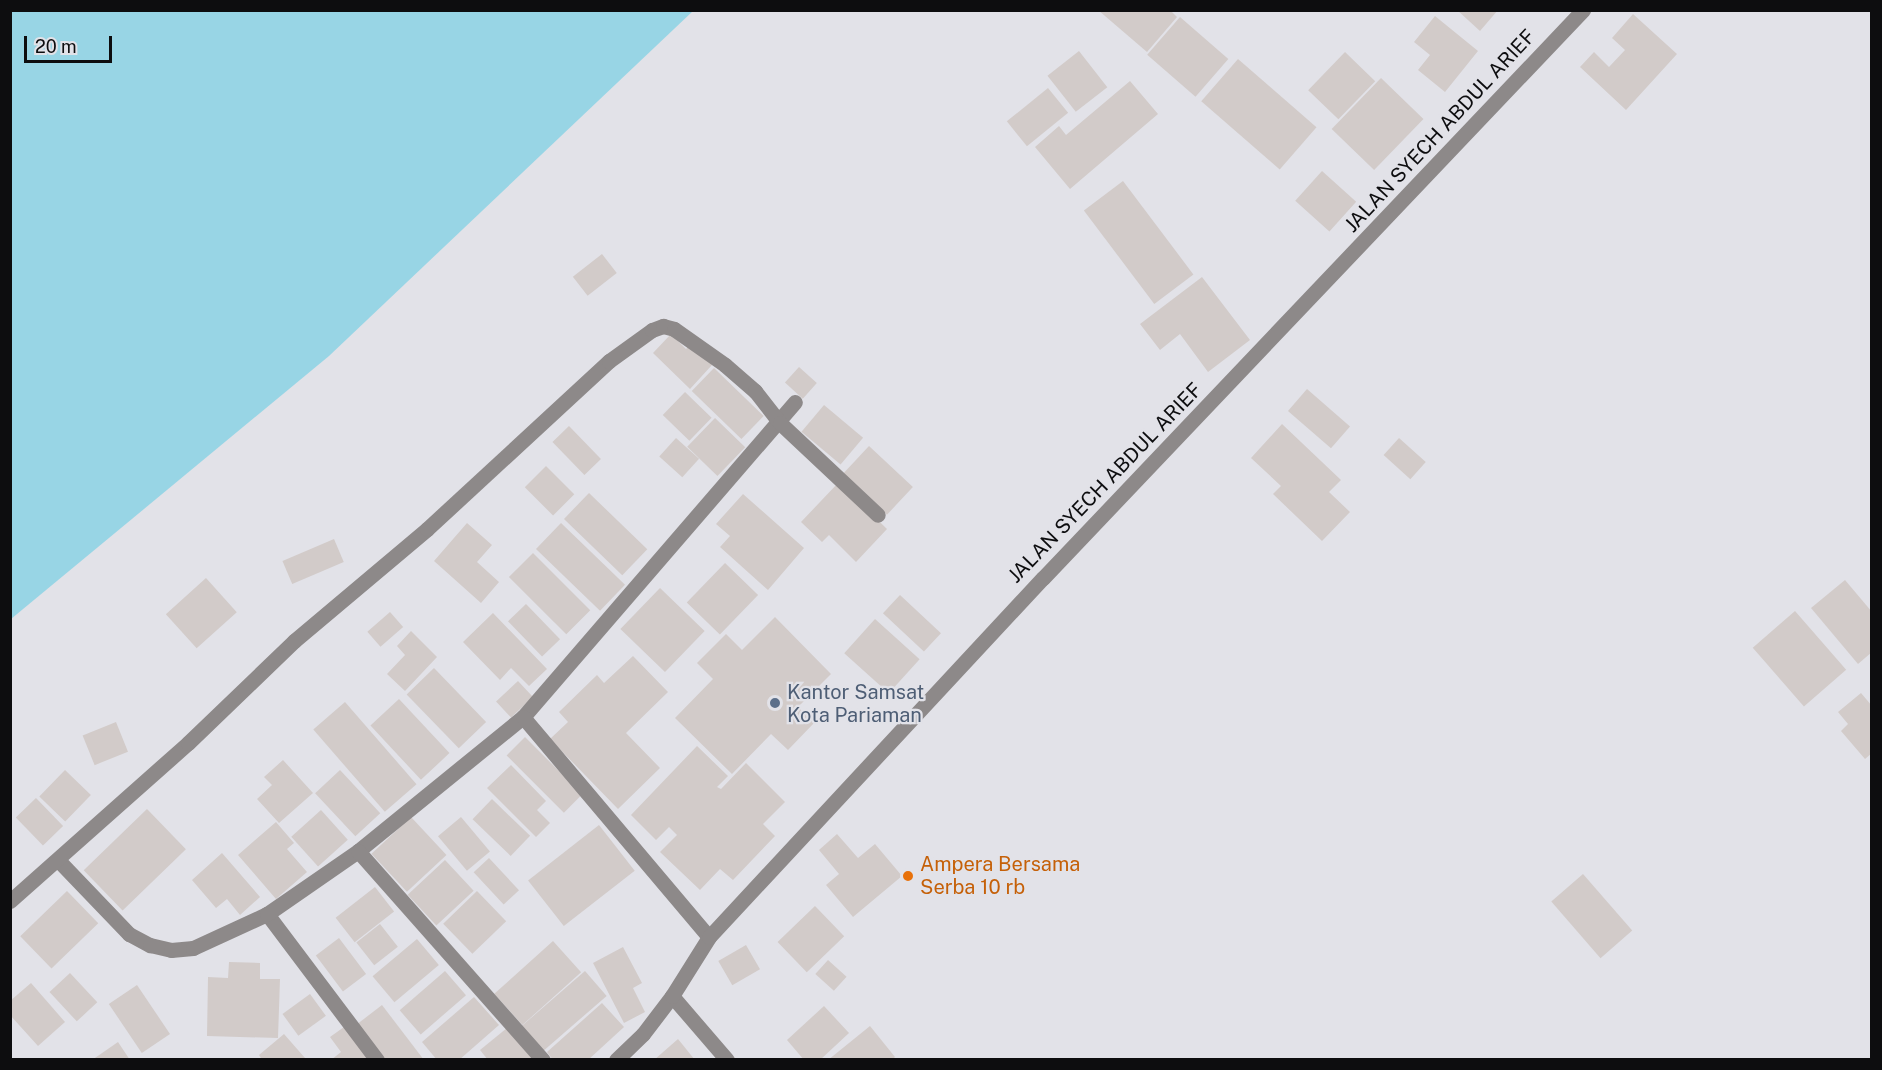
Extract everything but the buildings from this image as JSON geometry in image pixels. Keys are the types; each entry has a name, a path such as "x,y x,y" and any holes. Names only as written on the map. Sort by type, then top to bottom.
{"street":[{"name":"JALAN SYECH ABDUL ARIEF","path":"616,1059 643,1034 672,996 709,938 1043,578 1583,10"},
{"path":"10,901 188,743 268,665 427,529 636,340 663,326 674,329 755,391 780,423 878,515"},
{"path":"58,860 129,934 150,945 171,950 193,948 267,914 358,851 523,717 780,423 795,402"},
{"path":"523,717 709,938"},
{"path":"358,851 543,1059"},
{"path":"267,914 377,1059"},
{"path":"672,996 727,1059"}],"water":[{"path":"11,10 693,11 329,356 11,619"}],"place":[{"name":"Kantor Samsat Kota Pariaman","path":"775,703"},
{"name":"Ampera Bersama Serba 10 rb","path":"908,876"}]}
